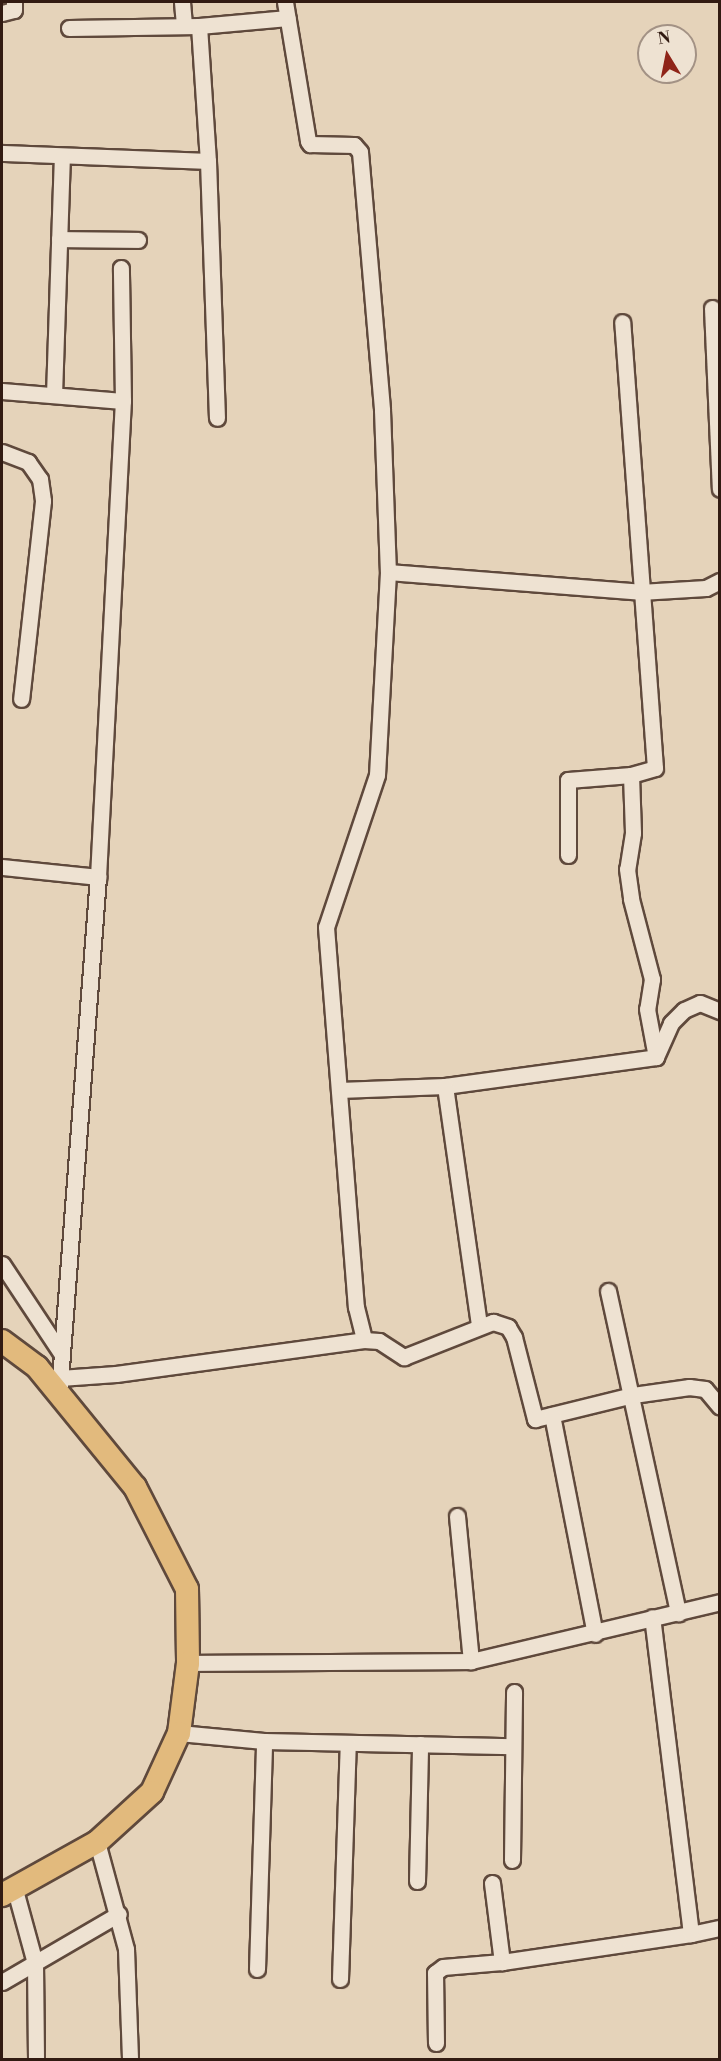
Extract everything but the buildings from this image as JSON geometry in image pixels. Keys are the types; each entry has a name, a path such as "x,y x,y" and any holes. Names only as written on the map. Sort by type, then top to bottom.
{"main road":[{"path":"2,1341 59,1385 135,1487 187,1589 188,1663 179,1733 152,1792 97,1842 8,1892"}],"street":[{"path":"2,13 14,10 14,2"},
{"path":"182,2 191,26 208,161 216,418"},
{"path":"285,2 308,141 310,144 354,146 360,152 382,410 388,572 377,775 326,927 356,1307 364,1340"},
{"path":"69,28 191,26 288,18"},
{"path":"2,153 62,158 208,161"},
{"path":"54,395 62,158"},
{"path":"60,239 138,240"},
{"path":"121,268 123,400 98,878 59,1385 116,1374 364,1340 379,1341 404,1357 479,1325 493,1322 508,1327 514,1337 532,1417 552,1415 633,1395 697,1388 705,1389 720,1407"},
{"path":"712,308 720,489"},
{"path":"568,855 568,780 631,776 655,768 640,592 622,322"},
{"path":"2,391 123,400"},
{"path":"2,452 28,462 40,479 43,501 21,699"},
{"path":"388,572 640,592 706,588 720,581"},
{"path":"631,776 633,833 627,869 630,899 652,978 647,1009 656,1057"},
{"path":"2,867 98,878"},
{"path":"656,1057 671,1023 684,1010 700,1003 720,1011"},
{"path":"339,1090 445,1086 656,1057"},
{"path":"445,1086 479,1325"},
{"path":"2,1264 62,1353"},
{"path":"608,1292 633,1395 678,1613"},
{"path":"552,1415 595,1634"},
{"path":"457,1516 471,1661"},
{"path":"188,1663 471,1661 595,1634 652,1617 720,1602"},
{"path":"652,1617 691,1935"},
{"path":"512,1860 514,1692"},
{"path":"179,1733 264,1741 513,1746"},
{"path":"257,1969 264,1741"},
{"path":"340,1980 348,1743"},
{"path":"417,1881 420,1744"},
{"path":"97,1842 119,1914 126,1949 130,2060"},
{"path":"492,1883 502,1962"},
{"path":"8,1892 34,1963 36,2060"},
{"path":"2,1982 119,1914"},
{"path":"436,2043 435,1973 443,1967 502,1962 691,1935 720,1928"}]}
